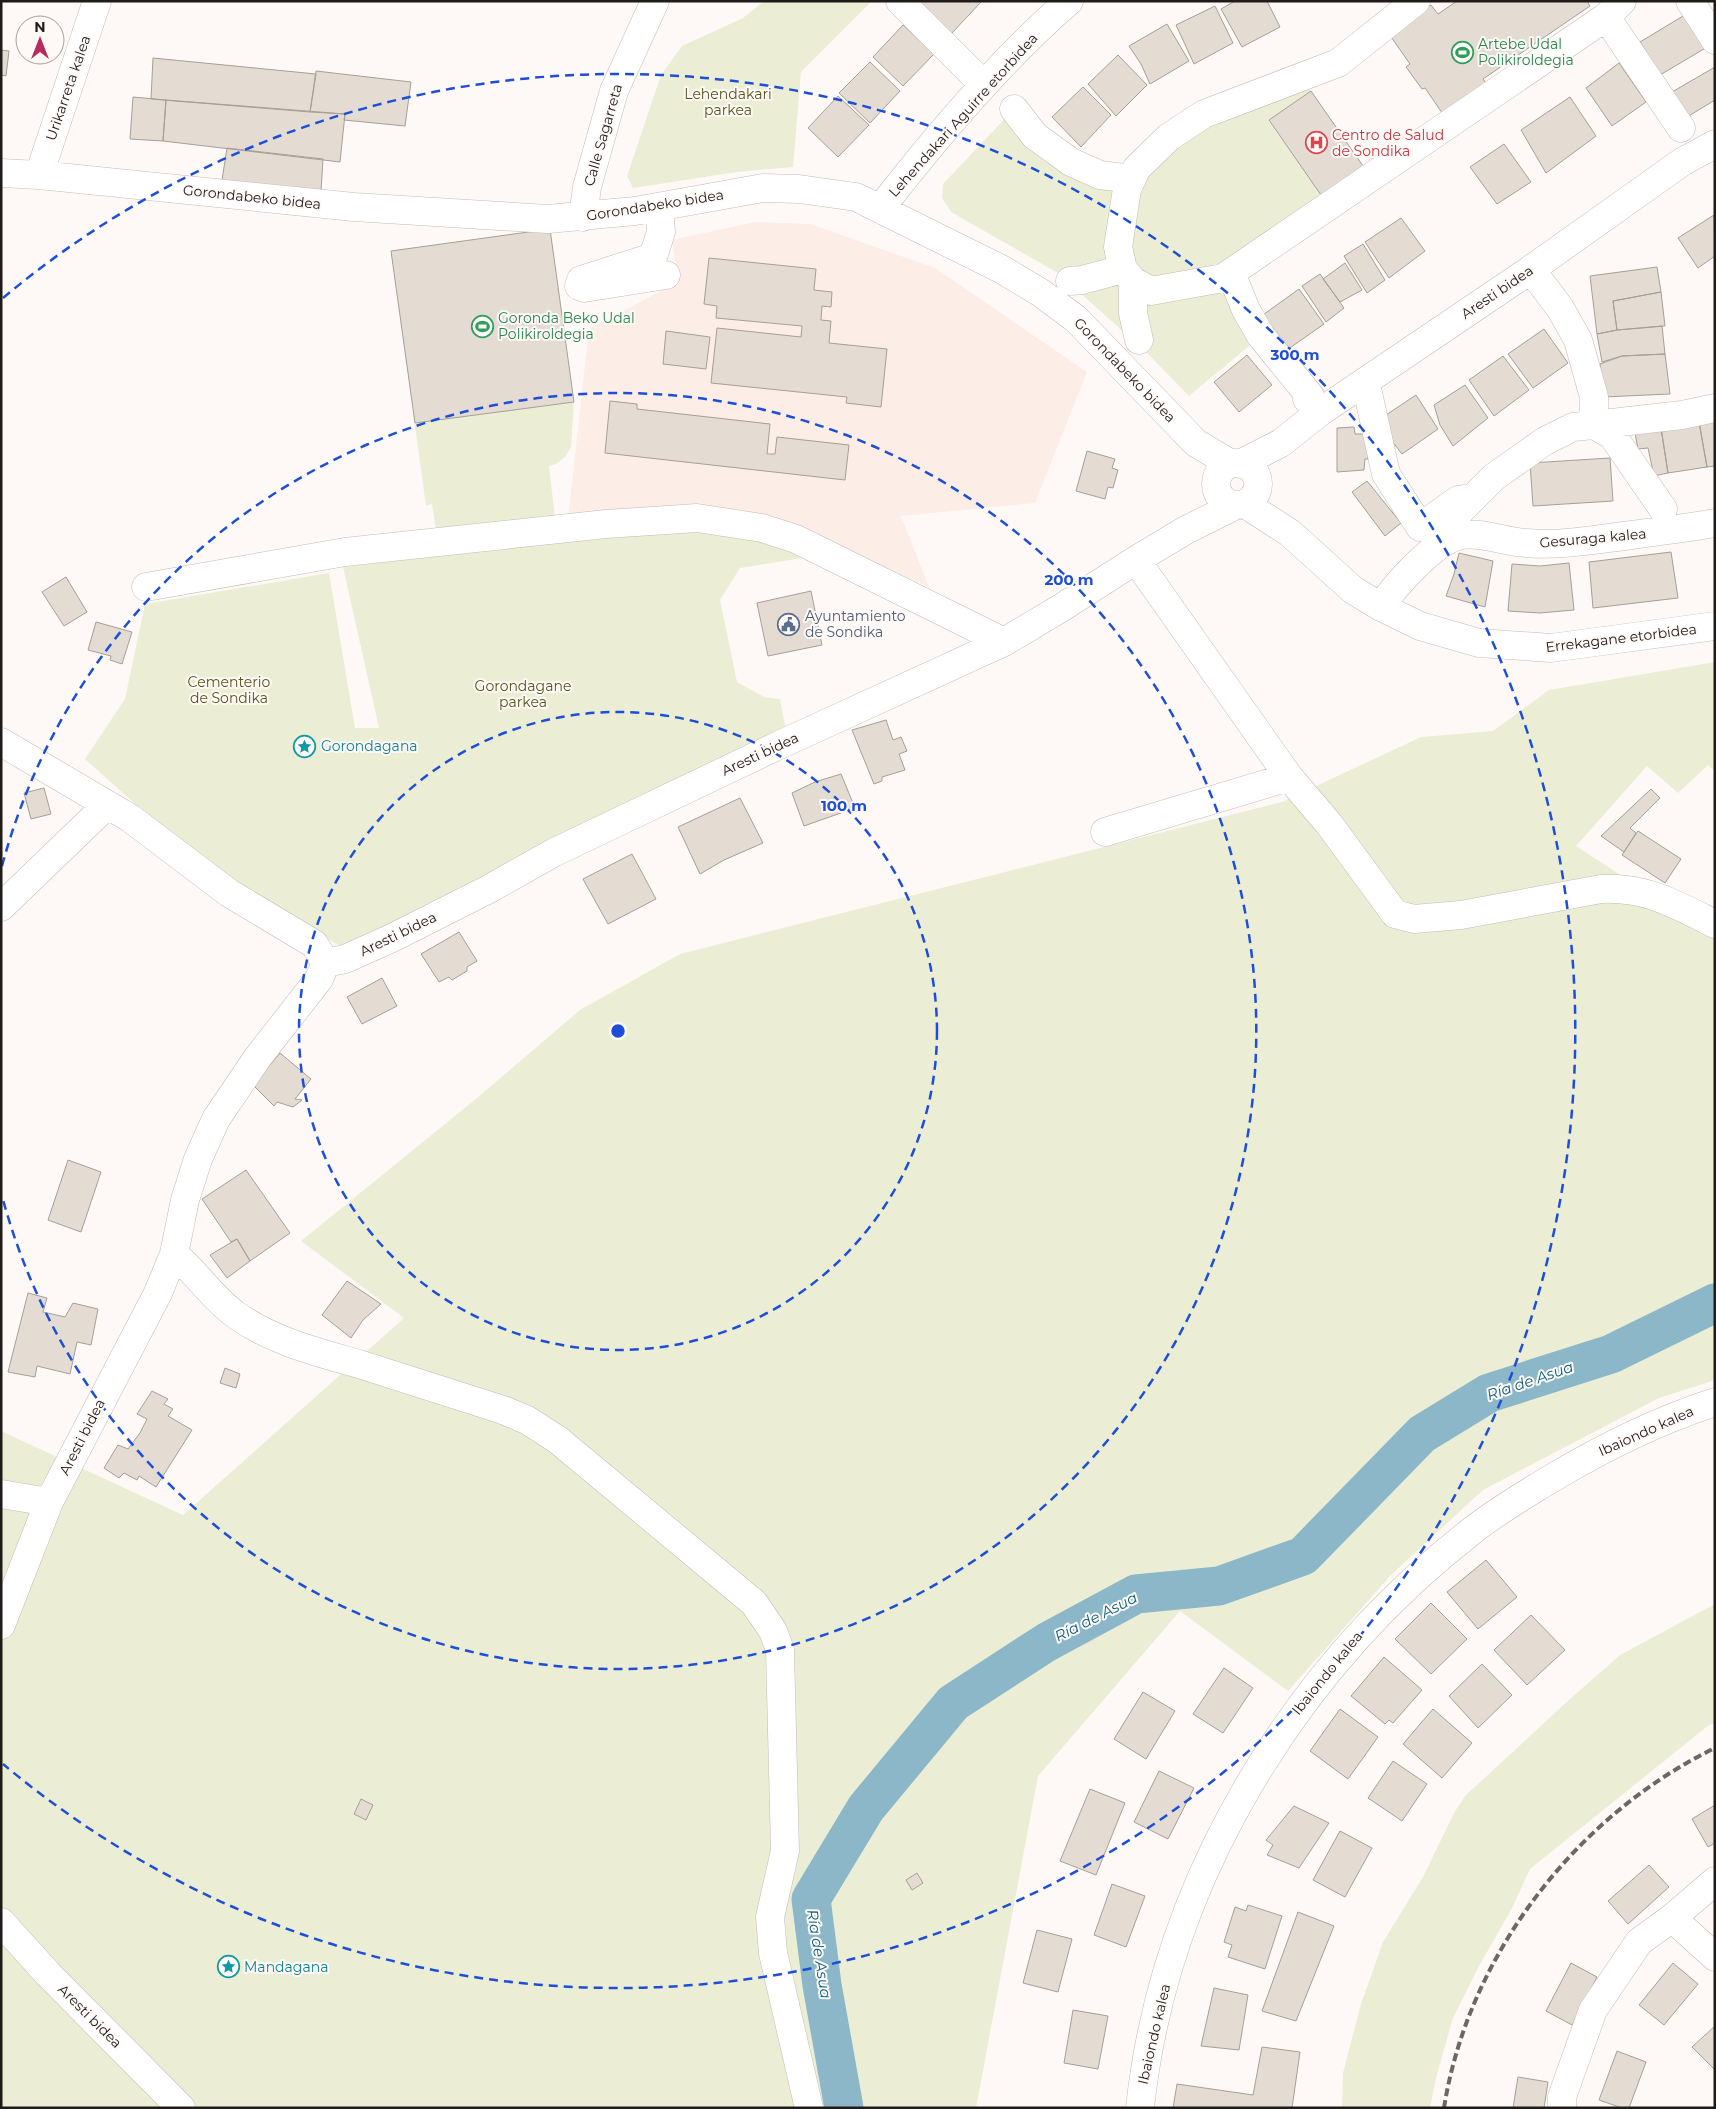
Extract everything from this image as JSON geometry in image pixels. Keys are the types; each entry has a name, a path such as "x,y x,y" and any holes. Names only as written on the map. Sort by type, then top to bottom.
{"street":[{"name":"Urikarreta kalea","path":"39,175 97,1"},
{"name":"Calle Sagarreta","path":"583,216 587,187 614,91 655,1"},
{"path":"900,1 977,78"},
{"name":"Lehendakari Aguirre etorbidea","path":"880,209 920,158 1003,65 1069,1"},
{"path":"1139,340 1128,275 1118,247 1128,189 1137,168 1169,137 1204,114 1338,63 1416,1"},
{"path":"1690,1 1715,40"},
{"path":"1070,281 1128,275 1151,291 1223,278 1614,9 1681,128"},
{"path":"1014,110 1035,136 1071,162 1100,175 1132,179"},
{"name":"Aresti bidea","path":"1,1625 13,1562 49,1502 158,1293 174,1254 185,1200 198,1159 216,1118 258,1057 319,979 326,962 345,959 392,938 488,890 561,849 777,746 1004,642 1186,530 1238,485 1281,443 1320,412 1530,270 1682,162 1715,144"},
{"name":"Gorondabeko bidea","path":"1,173 39,175 354,207 548,219 659,207 763,188 799,188 856,197 1003,270 1041,293 1076,319 1238,485"},
{"path":"659,207 661,232 653,257 580,280 579,286 584,288 666,275"},
{"path":"1231,273 1246,310 1261,336 1310,396 1307,399 1320,412"},
{"path":"1538,279 1560,308 1578,340 1594,397 1594,425"},
{"path":"1368,394 1386,474 1420,527 1458,500 1473,498"},
{"path":"1452,519 1494,478 1546,441 1573,427 1682,415 1715,408"},
{"path":"1594,425 1612,435 1662,509"},
{"name":"Errekagane etorbidea","path":"1238,485 1353,590 1420,626 1479,643 1551,648 1715,626"},
{"path":"146,587 345,552 606,524 697,518 762,528 796,539 1004,642"},
{"name":"Gesuraga kalea","path":"1381,606 1392,589 1443,542 1461,535 1526,543 1576,542 1715,522"},
{"path":"1136,560 1289,777 1330,824 1395,914 1414,919 1461,915 1601,889 1622,888 1660,897 1715,924"},
{"path":"1,742 130,818 229,893 314,944 326,962"},
{"path":"1106,832 1289,777"},
{"path":"1,907 107,805"},
{"path":"174,1254 186,1264 214,1298 262,1332 299,1346 495,1407 527,1420 558,1440 754,1603 773,1630 780,1650 785,1851 770,1917 773,1953 809,2108"},
{"name":"Ibaiondo kalea","path":"1140,2108 1152,2034 1161,1997 1178,1940 1204,1871 1249,1784 1295,1712 1318,1681 1363,1629 1413,1580 1474,1529 1513,1502 1585,1458 1686,1411 1715,1402"},
{"path":"1,1494 49,1502"},
{"path":"1562,2108 1562,2097 1593,2010 1639,1942 1672,1918 1715,1881"},
{"path":"1672,1918 1715,1957"},
{"name":"Aresti bidea","path":"1,1922 48,1974 181,2108"}],"shaded area":[{"path":"755,222 810,224 935,268 1087,372 1035,503 901,516 929,587 799,530 568,519 589,329 678,282 672,240"}],"green space":[{"name":"Lehendakari parkea","path":"764,1 872,1 801,72 793,167 737,172 633,188 627,176 661,75 682,46 743,18"},
{"path":"1297,79 1311,91 1269,121 1321,195 1223,278 1261,336 1189,396 1147,353 1058,273 951,212 942,198 943,184 1014,109 1035,136 1132,179 1169,137"},
{"name":"Goronda Beko Udal Polikiroldegia","path":"550,229 574,402 571,447 565,457 556,464 549,466 555,518 437,536 432,504 426,506 391,251"},
{"name":"Gorondagane parkea","path":"699,527 777,540 809,557 740,568 720,600 737,682 764,697 780,699 785,726 346,949 219,879 85,759 125,699 145,604 329,573 355,728 379,728 343,567"},
{"path":"1715,662 1715,771 1708,765 1678,793 1647,766 1576,846 1636,885 1715,914 1715,1380 1659,1398 1483,1490 1390,1576 1288,1691 1180,1611 1038,1776 976,2108 1,2108 1,1431 183,1515 404,1318 301,1241 477,1098 580,1010 680,954 1282,802 1421,737 1493,731 1549,690"},
{"path":"1715,1604 1715,1723 1709,1725 1530,1869 1511,1910 1479,1966 1453,2018 1436,2078 1430,2108 1342,2108 1343,2073 1361,2004 1383,1942 1423,1877 1454,1813 1465,1796 1620,1655"}],"building":[{"path":"923,1 981,2 951,34 921,4"},
{"path":"1235,1 1267,1 1280,27 1242,47 1221,9"},
{"name":"Artebe Udal Polikiroldegia","path":"1457,1 1587,1 1590,6 1483,79 1491,90 1447,120 1425,88 1422,89 1406,67 1410,64 1389,34 1431,5 1438,14"},
{"path":"1215,6 1233,43 1194,64 1176,25"},
{"path":"1688,13 1709,46 1660,75 1640,42"},
{"path":"1167,24 1189,61 1150,84 1141,64 1129,46"},
{"path":"903,25 934,54 903,86 873,57"},
{"path":"1,50 9,51 6,76 1,75"},
{"path":"1118,55 1147,85 1116,116 1088,84"},
{"path":"153,58 316,74 310,112 151,99"},
{"path":"870,62 900,91 870,123 839,93"},
{"path":"1619,63 1646,102 1612,126 1586,88"},
{"path":"1715,67 1715,100 1687,117 1672,92"},
{"path":"316,71 411,82 405,126 344,120 345,114 310,112"},
{"path":"1083,87 1111,115 1081,147 1052,117"},
{"name":"Centro de Salud de Sondika","path":"1311,91 1363,166 1321,195 1269,120"},
{"path":"838,96 869,125 838,157 808,128"},
{"path":"133,97 166,100 163,141 130,139"},
{"path":"1570,97 1596,136 1546,173 1521,130"},
{"path":"166,100 345,114 340,162 163,141"},
{"path":"1504,144 1531,182 1497,204 1470,167"},
{"path":"227,148 323,159 321,191 222,180"},
{"path":"1714,215 1715,256 1698,268 1678,238"},
{"path":"1401,218 1425,251 1389,278 1365,242"},
{"name":"Goronda Beko Udal Polikiroldegia","path":"550,229 574,402 415,423 391,251"},
{"path":"1363,244 1385,280 1367,293 1344,256"},
{"path":"709,258 816,269 814,290 832,292 831,307 822,306 821,320 831,321 829,343 887,349 881,407 846,403 847,397 711,383 717,328 801,337 802,326 716,318 717,306 704,304"},
{"path":"1345,263 1362,290 1340,302 1323,279"},
{"path":"1657,267 1661,292 1613,301 1617,330 1597,334 1590,276"},
{"path":"1320,274 1344,308 1326,322 1302,286"},
{"path":"1299,289 1324,324 1284,352 1260,317"},
{"path":"1661,292 1665,326 1617,330 1613,301"},
{"path":"1662,326 1665,354 1622,356 1602,362 1597,334 1617,330"},
{"path":"1544,329 1568,363 1533,388 1508,354"},
{"path":"666,331 710,337 706,369 663,364"},
{"path":"1665,354 1670,394 1603,397 1600,364 1622,356"},
{"path":"1247,355 1272,385 1239,412 1214,382"},
{"path":"1503,356 1529,390 1494,416 1469,380"},
{"path":"1465,385 1488,418 1453,446 1440,425 1434,405"},
{"path":"1416,395 1438,429 1402,454 1388,436 1380,419"},
{"path":"610,401 637,404 637,409 770,424 767,454 775,454 777,437 849,445 845,480 605,453"},
{"path":"1715,420 1715,466 1707,467 1699,422"},
{"path":"1699,422 1707,467 1668,473 1661,428"},
{"path":"1354,427 1355,434 1364,434 1369,446 1368,459 1365,459 1364,470 1337,472 1337,428"},
{"path":"1661,428 1668,473 1654,476 1648,448 1638,449 1635,433"},
{"path":"1087,451 1115,459 1112,468 1118,470 1113,488 1108,487 1105,499 1076,491"},
{"path":"1610,458 1613,501 1533,506 1530,463"},
{"path":"1367,481 1401,523 1385,536 1352,492"},
{"path":"1671,552 1678,598 1593,608 1589,562"},
{"path":"1459,553 1493,561 1485,607 1446,596"},
{"path":"1569,563 1574,610 1540,613 1508,611 1512,564 1540,566"},
{"path":"66,577 87,612 64,626 42,592"},
{"name":"Ayuntamiento de Sondika","path":"811,591 822,645 768,656 757,603"},
{"path":"96,622 132,632 122,664 110,660 111,656 88,650"},
{"path":"886,720 893,740 901,737 907,751 899,754 905,770 882,777 882,781 874,784 852,730"},
{"path":"841,774 855,808 804,826 792,793 815,782"},
{"path":"44,788 51,814 31,819 24,793"},
{"path":"1651,789 1660,798 1630,828 1636,833 1624,852 1601,836"},
{"path":"740,798 763,843 724,860 700,874 678,827"},
{"path":"1638,831 1681,859 1665,883 1622,855"},
{"path":"632,854 656,899 608,924 583,879"},
{"path":"459,932 477,961 467,967 467,971 452,980 449,977 439,982 421,954"},
{"path":"382,978 397,1006 362,1024 347,997"},
{"path":"280,1053 311,1079 295,1099 302,1100 293,1107 277,1102 274,1106 253,1085"},
{"path":"68,1160 101,1172 81,1232 48,1220"},
{"path":"246,1170 290,1233 250,1261 237,1239 231,1242 202,1199"},
{"path":"237,1239 250,1261 227,1278 210,1255"},
{"path":"347,1281 381,1304 363,1320 351,1338 322,1315"},
{"path":"28,1293 47,1298 43,1312 65,1317 73,1303 98,1309 91,1345 77,1342 70,1374 37,1366 35,1377 8,1372"},
{"path":"225,1368 240,1374 236,1388 220,1383"},
{"path":"152,1391 168,1399 164,1404 173,1409 168,1416 192,1430 156,1487 139,1476 137,1480 124,1473 119,1478 104,1468 118,1445 128,1449 140,1433 147,1419 137,1414"},
{"path":"1486,1560 1517,1597 1478,1629 1447,1592"},
{"path":"1431,1603 1467,1639 1431,1674 1395,1639"},
{"path":"1531,1615 1565,1650 1527,1685 1494,1650"},
{"path":"1384,1657 1422,1690 1393,1723 1389,1720 1385,1724 1351,1696"},
{"path":"1482,1664 1512,1695 1478,1728 1449,1696"},
{"path":"1224,1668 1253,1688 1223,1733 1193,1714"},
{"path":"1143,1692 1175,1711 1146,1759 1114,1739"},
{"path":"1340,1709 1378,1737 1348,1779 1310,1751"},
{"path":"1433,1709 1472,1743 1442,1778 1403,1744"},
{"path":"1393,1761 1427,1784 1402,1821 1368,1798"},
{"path":"1159,1771 1194,1788 1168,1839 1134,1822"},
{"path":"1090,1789 1125,1803 1096,1875 1060,1861"},
{"path":"361,1799 373,1805 366,1820 354,1814"},
{"path":"1715,1805 1715,1843 1708,1847 1692,1819"},
{"path":"1294,1806 1329,1823 1299,1868 1267,1855 1273,1845 1266,1840"},
{"path":"1340,1831 1372,1848 1345,1897 1313,1880"},
{"path":"1649,1865 1669,1887 1628,1924 1608,1901"},
{"path":"917,1873 923,1883 912,1890 906,1880"},
{"path":"1112,1884 1145,1896 1126,1947 1094,1935"},
{"path":"1248,1905 1282,1916 1265,1969 1228,1957 1232,1945 1224,1942 1235,1907 1246,1911"},
{"path":"1298,1912 1334,1926 1296,2021 1262,2011"},
{"path":"1037,1930 1072,1939 1058,1992 1023,1983"},
{"path":"1571,1963 1597,1977 1572,2025 1546,2011"},
{"path":"1673,1963 1698,1984 1664,2025 1639,2005"},
{"path":"1214,1988 1248,1995 1239,2050 1201,2046"},
{"path":"1073,2010 1108,2016 1098,2069 1064,2063"},
{"path":"1715,2026 1715,2070 1692,2047"},
{"path":"1262,2047 1300,2052 1292,2108 1173,2108 1177,2084 1253,2095"},
{"path":"1617,2051 1646,2062 1629,2108 1622,2108 1599,2100"},
{"path":"1518,2077 1548,2082 1544,2108 1513,2108"}],"waterway":[{"name":"Ría de Asua","path":"844,2108 822,1985 811,1899 866,1808 953,1703 1047,1642 1136,1594 1219,1586 1303,1556 1422,1434 1489,1393 1611,1354 1715,1303"}],"railway":[{"path":"1444,2108 1457,2051 1477,1997 1504,1945 1537,1896 1575,1851 1618,1811 1665,1776 1715,1748"}],"place":[{"name":"Artebe Udal Polikiroldegia","path":"1462,52"},
{"name":"Centro de Salud de Sondika","path":"1316,143"},
{"name":"Goronda Beko Udal Polikiroldegia","path":"482,326"},
{"name":"Ayuntamiento de Sondika","path":"789,624"},
{"name":"Gorondagana","path":"305,746"},
{"name":"Mandagana","path":"228,1967"}],"park label":[{"name":"Cementerio de Sondika","path":"229,690"}]}
